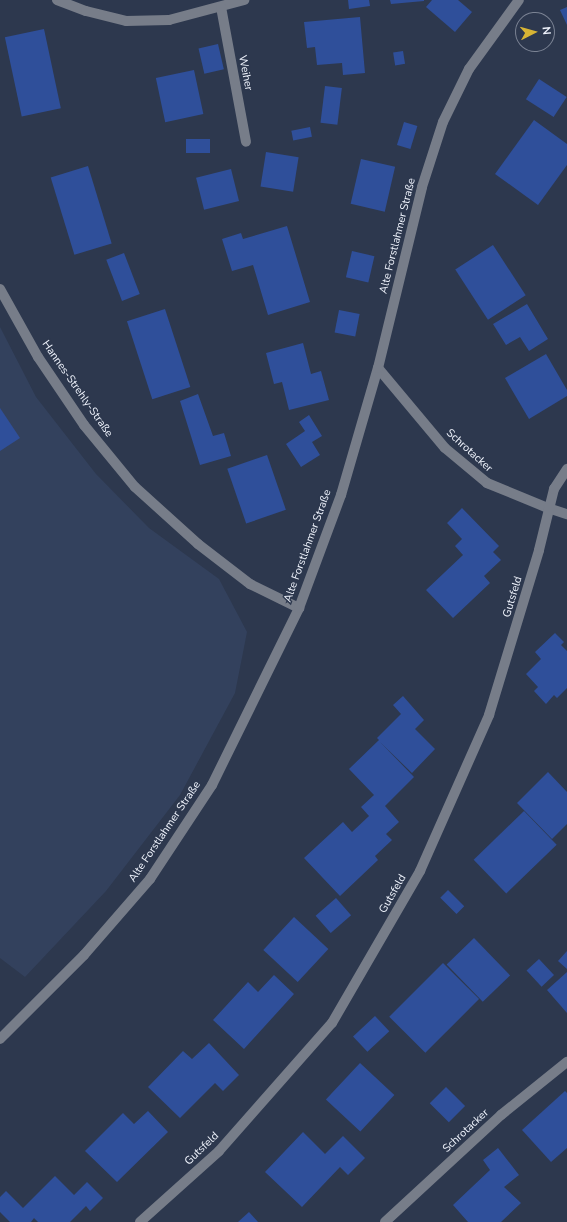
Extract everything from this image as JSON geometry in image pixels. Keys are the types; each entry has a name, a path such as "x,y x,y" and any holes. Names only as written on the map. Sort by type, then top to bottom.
{"street":[{"path":"58,0 86,11 126,21 169,20 244,0"},
{"name":"Alte Forstlahmer Straße","path":"0,1039 84,955 150,879 212,785 299,608 341,495 378,368 422,187 443,122 469,69 519,0"},
{"name":"Weiher","path":"221,7 246,142"},
{"name":"Hannes-Strehly-Straße","path":"0,289 38,357 84,425 136,487 198,544 250,584 299,608"},
{"name":"Schrotacker","path":"378,368 445,448 487,483 548,508 567,514"},
{"path":"548,508 554,489 567,469"},
{"name":"Gutsfeld","path":"140,1222 219,1151 332,1023 416,878 489,715 539,550 548,508"},
{"name":"Schrotacker","path":"385,1222 501,1115 567,1062"}],"shaded area":[{"path":"0,327 36,397 96,474 149,528 219,579 247,632 235,693 180,795 106,891 25,977 0,958"}],"building":[{"path":"348,0 369,0 370,6 349,9"},
{"path":"390,0 424,0 424,1 391,4"},
{"path":"432,0 458,0 472,12 455,32 426,7"},
{"path":"567,7 567,25 560,10"},
{"path":"360,17 365,73 343,75 342,63 317,65 315,47 307,48 304,22"},
{"path":"44,29 61,108 22,117 5,37"},
{"path":"218,44 224,69 204,74 199,48"},
{"path":"403,51 405,64 395,65 393,53"},
{"path":"194,70 203,114 165,122 156,78"},
{"path":"539,79 567,97 554,117 526,99"},
{"path":"325,86 342,88 337,125 320,123"},
{"path":"534,120 567,144 567,165 538,205 495,174"},
{"path":"404,122 417,126 410,149 397,145"},
{"path":"310,127 312,137 293,140 291,131"},
{"path":"186,139 210,139 210,153 186,153"},
{"path":"266,152 299,157 293,192 261,187"},
{"path":"361,159 395,167 385,212 351,204"},
{"path":"88,166 112,243 74,255 51,177"},
{"path":"231,169 239,201 204,210 196,178"},
{"path":"287,226 310,302 268,315 253,265 232,271 222,239 241,233 243,239"},
{"path":"493,245 526,295 488,320 455,270"},
{"path":"352,251 374,256 368,282 346,277"},
{"path":"124,253 140,294 122,301 106,260"},
{"path":"527,304 548,339 529,351 520,337 506,345 493,324"},
{"path":"165,309 190,387 152,399 127,321"},
{"path":"339,310 360,314 355,337 335,333"},
{"path":"303,343 311,374 321,371 329,400 289,410 282,382 274,384 266,353"},
{"path":"546,354 567,390 567,396 529,419 505,378"},
{"path":"198,394 213,436 224,433 231,456 200,465 180,401"},
{"path":"0,408 20,438 0,451"},
{"path":"309,415 322,436 312,442 320,455 301,467 286,444 305,431 299,422"},
{"path":"267,455 286,510 246,524 227,469"},
{"path":"462,508 499,546 493,552 501,560 484,576 490,583 453,618 426,590 463,555 455,546 462,539 447,523"},
{"path":"555,633 564,642 561,645 567,651 567,688 557,698 554,695 546,704 534,691 538,687 526,674 541,659 535,652"},
{"path":"403,696 424,720 415,729 435,749 412,773 380,742 414,777 385,806 399,822 386,834 392,840 375,856 378,860 340,896 304,858 343,822 352,832 369,816 361,807 374,795 349,769 379,740 377,738 401,714 393,705"},
{"path":"548,772 567,792 567,824 552,839 517,803"},
{"path":"524,811 557,845 506,893 474,860"},
{"path":"448,890 464,906 456,914 440,898"},
{"path":"336,898 351,915 331,933 316,916"},
{"path":"294,917 328,949 298,982 263,950"},
{"path":"474,938 510,975 483,1002 447,964"},
{"path":"567,951 567,969 558,961"},
{"path":"539,959 554,975 542,987 527,971"},
{"path":"443,963 479,999 425,1053 389,1017"},
{"path":"567,972 567,1013 547,990"},
{"path":"274,975 294,994 244,1049 213,1020 248,982 258,992"},
{"path":"375,1016 389,1031 367,1052 353,1036"},
{"path":"209,1043 239,1075 223,1091 215,1083 180,1118 148,1087 183,1051 192,1059"},
{"path":"360,1063 394,1095 360,1132 326,1100"},
{"path":"446,1087 465,1106 449,1122 430,1103"},
{"path":"565,1091 567,1093 567,1148 551,1162 522,1130"},
{"path":"148,1111 168,1132 117,1182 85,1151 123,1113 134,1124"},
{"path":"303,1132 325,1154 343,1136 365,1158 348,1175 340,1167 302,1207 265,1172"},
{"path":"498,1148 519,1175 504,1187 521,1203 501,1222 468,1222 453,1205 490,1170 483,1160"},
{"path":"55,1176 74,1195 87,1182 103,1198 90,1211 86,1206 70,1222 38,1222 34,1218 31,1222 10,1222 0,1212 0,1197 6,1191 23,1208"},
{"path":"249,1212 258,1222 238,1222"}]}
